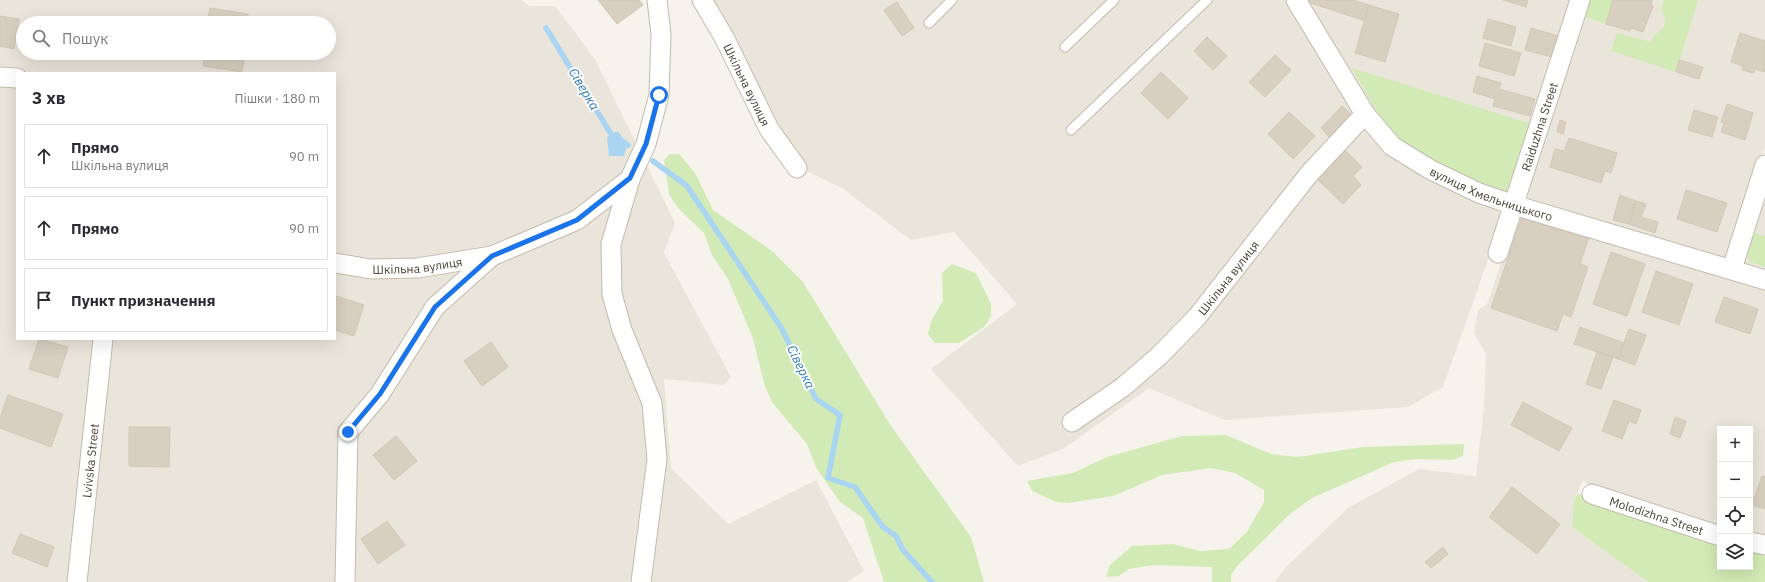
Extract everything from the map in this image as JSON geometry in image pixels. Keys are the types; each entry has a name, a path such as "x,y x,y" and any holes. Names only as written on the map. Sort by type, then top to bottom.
{"street":[{"name":"Шкільна вулиця","path":"336,263 371,270 417,268 492,256 577,220 630,178 646,144 659,95 661,34 657,0"},
{"name":"Шкільна вулиця","path":"702,0 725,39 769,129 796,168"},
{"name":"вулиця Хмельницького","path":"1296,0 1365,114 1392,146 1430,170 1479,193 1514,205 1765,280"},
{"name":"Raiduzhna Street","path":"1498,253 1580,0"},
{"path":"0,77 16,78"},
{"name":"Шкільна вулиця","path":"1072,422 1123,387 1159,356 1197,317 1309,174 1365,114"},
{"path":"1732,269 1765,165"},
{"path":"630,178 611,244 612,294 622,330 652,403 656,459 642,582"},
{"path":"345,582 348,432 380,394 435,307 492,256"},
{"name":"Lvivska Street","path":"77,582 103,340"},
{"name":"Molodizhna Street","path":"1592,494 1717,535"},
{"path":"1753,543 1765,545"}],"lane":[{"path":"929,23 952,0"},
{"path":"1065,47 1114,0"},
{"path":"1071,130 1207,0"}],"shaded area":[{"path":"0,0 522,0 529,6 555,6 595,59 675,223 664,253 731,377 724,385 664,379 671,468 728,524 816,480 864,571 847,582 0,582"},
{"path":"711,0 1290,0 1365,121 1498,210 1501,223 1443,387 1408,407 1224,420 1149,388 1063,449 1018,466 931,369 1017,304 954,232 911,240 842,188 808,172 775,124"},
{"path":"1302,0 1575,0 1513,192 1505,197 1395,143"},
{"path":"1585,0 1765,0 1765,147 1732,249 1728,256 1720,260 1529,198 1526,191"},
{"path":"1765,183 1765,275 1749,270 1744,262"},
{"path":"1518,214 1765,286 1765,539 1753,536 1753,426 1717,426 1717,528 1594,488 1583,480 1574,501 1572,527 1648,582 1274,582 1288,565 1348,508 1419,469 1476,476 1484,408 1486,354 1474,333 1478,310 1487,304"}],"green space":[{"path":"1588,0 1613,0 1606,24 1583,16"},
{"path":"1664,0 1698,0 1676,72 1611,51 1617,33 1651,42 1654,35 1661,30 1665,24 1665,17 1661,9"},
{"path":"1352,68 1532,124 1511,189 1503,192 1435,163 1398,139 1376,110"},
{"path":"670,154 679,154 695,173 713,210 772,251 803,282 891,426 971,537 984,582 884,582 863,518 840,502 817,469 807,444 772,402 765,386 753,338 728,279 712,255 704,233 678,208 669,194 664,160"},
{"path":"1751,232 1765,236 1765,267 1750,262 1745,251"},
{"path":"952,264 976,273 991,304 991,317 984,327 959,343 935,343 928,334 931,321 943,301 942,273"},
{"path":"1226,435 1271,454 1298,457 1363,447 1464,444 1463,456 1453,460 1417,459 1394,462 1312,498 1291,513 1238,565 1231,575 1231,582 1212,582 1212,567 1153,565 1129,569 1119,576 1106,577 1110,565 1132,546 1173,544 1200,551 1229,549 1247,532 1264,502 1264,490 1235,473 1211,468 1162,475 1113,496 1068,503 1056,502 1032,491 1027,481 1073,473 1107,457 1182,436"},
{"path":"1578,493 1591,500 1717,541 1717,570 1753,570 1753,549 1765,551 1765,582 1648,582 1572,527 1574,501"}],"water":[{"path":"618,131 627,145 624,156 609,156 607,137"}],"building":[{"path":"598,0 639,0 643,5 617,24"},
{"path":"1309,0 1353,0 1369,5 1365,21 1311,3"},
{"path":"1503,0 1528,0 1526,7"},
{"path":"1613,0 1652,0 1651,5 1653,6 1643,32 1631,28 1630,31 1606,24"},
{"path":"897,2 914,28 902,36 884,10"},
{"path":"1369,5 1399,14 1385,62 1355,53"},
{"path":"210,8 248,14 248,16 208,16"},
{"path":"0,16 16,19 16,37 14,49 0,46"},
{"path":"1488,19 1516,27 1511,46 1483,38"},
{"path":"1531,28 1558,36 1552,57 1525,50"},
{"path":"1740,33 1765,41 1765,72 1755,69 1754,73 1742,70 1743,66 1731,62"},
{"path":"1207,37 1227,56 1213,70 1194,51"},
{"path":"1485,43 1521,53 1514,76 1479,66"},
{"path":"1275,55 1291,70 1265,97 1249,82"},
{"path":"204,60 244,60 242,72 203,66"},
{"path":"1679,60 1703,67 1699,79 1676,72"},
{"path":"1161,72 1188,98 1168,119 1141,93"},
{"path":"1477,76 1501,83 1499,89 1535,99 1530,116 1493,106 1495,99 1473,92"},
{"path":"1727,104 1753,113 1745,140 1721,132 1724,123 1721,122"},
{"path":"1342,106 1353,116 1331,139 1321,128"},
{"path":"1694,110 1718,117 1712,137 1688,130"},
{"path":"1289,112 1315,136 1293,159 1268,134"},
{"path":"1560,120 1566,122 1563,134 1557,132"},
{"path":"1569,138 1617,153 1611,173 1605,171 1601,183 1550,167 1555,149 1564,151"},
{"path":"1345,150 1362,167 1353,176 1361,185 1343,204 1317,179"},
{"path":"1686,190 1727,203 1717,232 1677,219"},
{"path":"1620,195 1636,201 1629,224 1613,220"},
{"path":"1636,201 1646,204 1641,217 1658,222 1655,233 1629,224"},
{"path":"1523,214 1589,237 1580,264 1588,267 1571,317 1563,314 1557,331 1491,308"},
{"path":"1611,252 1645,264 1627,316 1593,304"},
{"path":"1656,271 1693,284 1679,325 1642,312"},
{"path":"336,296 364,305 354,336 336,330"},
{"path":"1724,297 1758,309 1750,334 1715,322"},
{"path":"1580,327 1624,343 1618,359 1574,344"},
{"path":"1629,329 1646,335 1635,365 1618,359"},
{"path":"39,340 68,347 58,378 29,369"},
{"path":"491,342 508,367 482,386 464,361"},
{"path":"1597,352 1613,357 1601,389 1586,384"},
{"path":"8,395 63,414 51,447 0,428 0,418"},
{"path":"1614,400 1641,410 1636,424 1629,421 1622,439 1602,431"},
{"path":"1523,402 1572,428 1559,451 1511,425"},
{"path":"1675,417 1686,421 1680,438 1670,434"},
{"path":"129,427 170,427 169,467 129,466"},
{"path":"396,436 417,461 394,480 373,455"},
{"path":"1762,476 1765,477 1765,509 1753,505"},
{"path":"1512,487 1560,524 1537,554 1489,517"},
{"path":"387,521 405,545 378,564 361,539"},
{"path":"20,534 54,547 47,567 12,553"},
{"path":"1443,547 1448,554 1431,568 1425,562"}],"waterway":[{"name":"Сіверка","path":"546,28 611,134 628,145"},
{"name":"Сіверка","path":"653,161 687,186 782,329 816,399 840,415 828,478 855,487 883,527 896,536 903,550 932,582"}],"route":[{"path":"348,432 380,394 435,307 492,256 577,220 630,178 646,144 655,115 659,95"}]}
